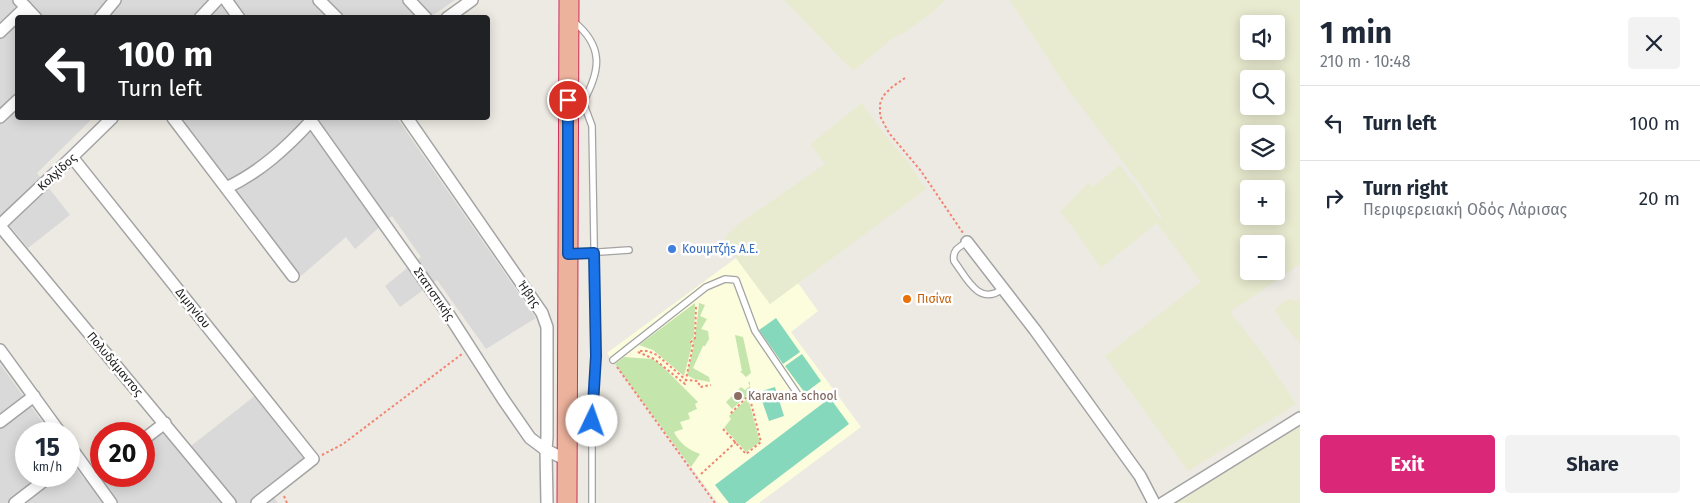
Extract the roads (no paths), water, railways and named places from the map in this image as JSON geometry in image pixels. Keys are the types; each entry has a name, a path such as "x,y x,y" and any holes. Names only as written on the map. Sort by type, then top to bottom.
{"highway":[{"path":"567,503 569,9"}],"street":[{"path":"102,15 115,0"},
{"path":"203,15 217,0"},
{"path":"226,0 237,15"},
{"path":"409,0 423,15"},
{"path":"450,15 472,0"},
{"path":"321,1 333,15"},
{"path":"0,32 23,4 33,15"},
{"path":"0,117 15,103"},
{"name":"Κολχίδος","path":"0,225 110,120"},
{"path":"175,120 293,276"},
{"path":"226,188 244,180 264,165 309,120"},
{"name":"Στατιστικής","path":"311,120 449,315 530,438 546,450 567,460"},
{"name":"Ήβης","path":"408,120 542,313 548,327 547,503"},
{"name":"Διμηνίου","path":"72,157 313,459 257,503"},
{"name":"Πολυδάμαντος","path":"0,225 230,503"},
{"path":"967,242 1035,330 1133,467 1154,503"},
{"path":"0,350 52,422"},
{"path":"0,422 34,396"},
{"path":"1163,503 1300,418"},
{"path":"155,431 165,423"},
{"path":"15,503 36,487"},
{"path":"103,487 111,503"}],"lane":[{"path":"569,9 592,42 596,53 596,76 583,102"},
{"path":"569,81 583,102 592,126 596,356 592,421 592,503"},
{"path":"967,242 956,249 953,255 954,261 959,268 977,291 983,295 994,294 1002,289"},
{"path":"568,254 629,250"},
{"path":"613,360 706,287 725,279 736,280 755,331 799,396"}],"place":[{"name":"Κουιμτζήs Α.Ε.","path":"672,249"},
{"name":"Πισίνα","path":"907,299"},
{"name":"Karavana school","path":"738,396"}]}
